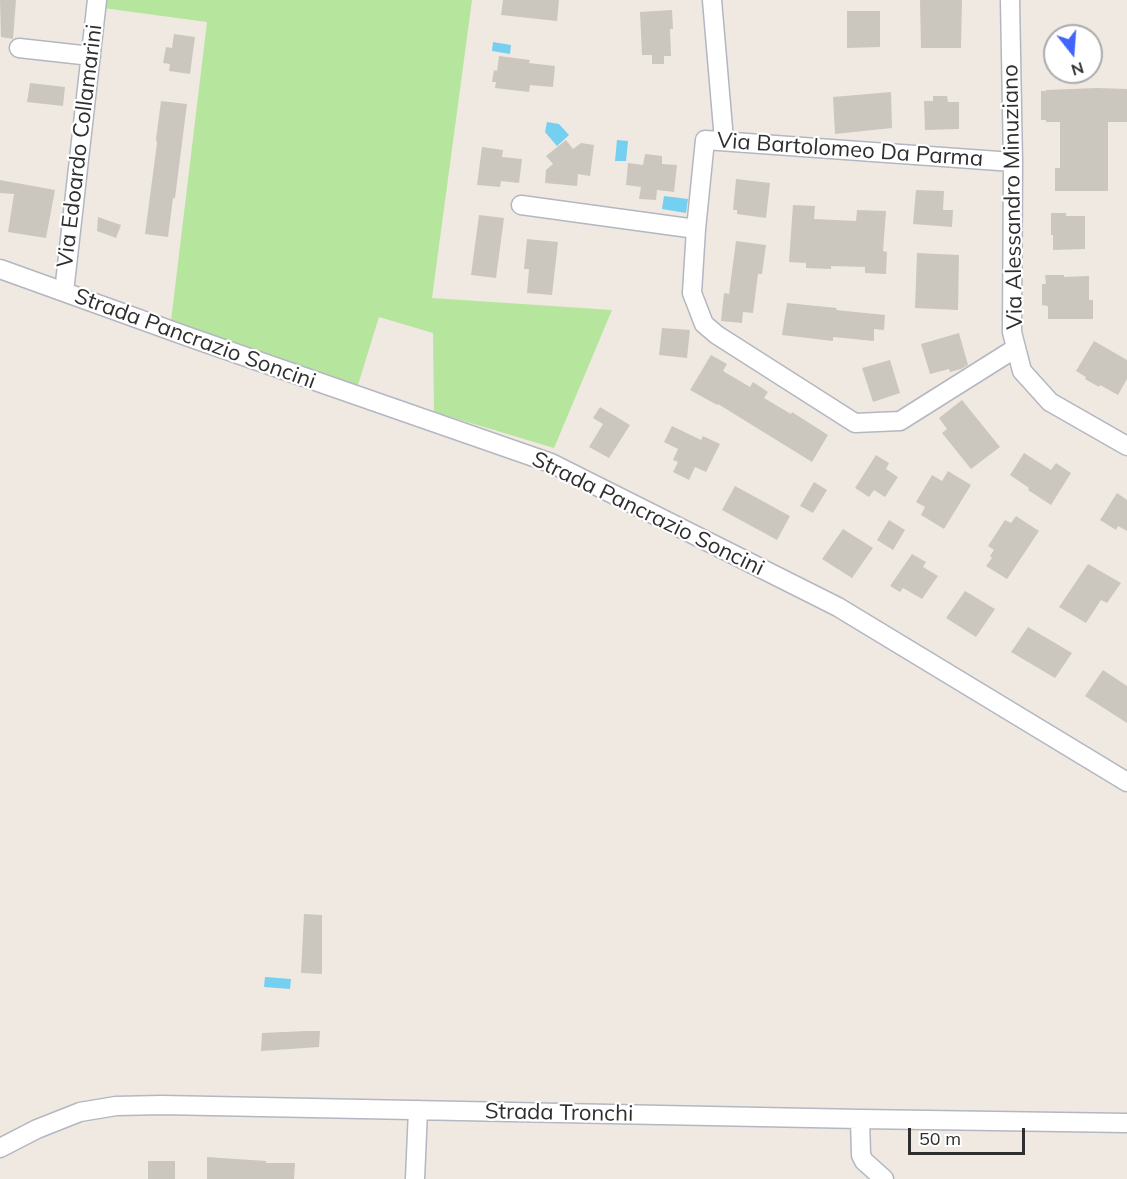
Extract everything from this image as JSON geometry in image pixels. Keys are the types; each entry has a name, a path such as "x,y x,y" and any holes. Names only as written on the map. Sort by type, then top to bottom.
{"street":[{"name":"Via Edoardo Collamarini","path":"64,292 97,0"},
{"path":"712,0 724,140"},
{"name":"Via Alessandro Minuziano","path":"1010,0 1013,162 1012,332 1022,371 1050,402 1127,446"},
{"path":"19,48 91,56"},
{"name":"Via Bartolomeo Da Parma","path":"1013,162 705,140 692,292 704,324 717,335 855,423 900,421 1016,348"},
{"path":"521,205 696,229"},
{"name":"Strada Pancrazio Soncini","path":"0,269 196,340 551,463 838,607 1127,782"},
{"name":"Strada Tronchi","path":"0,1148 37,1129 80,1112 116,1106 1127,1123"},
{"path":"415,1179 418,1110"},
{"path":"860,1119 861,1155 864,1161 884,1179"}],"green space":[{"path":"104,0 472,0 432,298 612,310 554,448 434,412 433,333 379,317 357,388 171,321 207,22 103,8"}],"water":[{"path":"493,42 511,45 510,54 492,51"},
{"path":"547,122 559,124 569,135 557,146 545,132"},
{"path":"617,140 628,141 626,161 615,161"},
{"path":"664,196 688,199 686,213 662,209"},
{"path":"265,977 291,979 290,989 264,987"}],"building":[{"path":"0,0 16,0 13,39 1,37"},
{"path":"503,0 559,0 557,21 501,15"},
{"path":"920,0 962,0 961,48 921,48"},
{"path":"672,10 671,56 664,56 664,64 652,64 652,55 642,55 640,12"},
{"path":"847,11 880,11 880,47 847,48"},
{"path":"174,34 195,37 190,74 169,71 170,64 163,63 166,47 172,48"},
{"path":"499,56 555,66 553,87 530,85 529,92 495,88 496,82 492,82 494,70 497,71"},
{"path":"30,83 65,87 63,106 27,102"},
{"path":"1127,89 1127,122 1108,122 1108,191 1055,191 1055,168 1060,168 1060,122 1041,120 1041,91"},
{"path":"891,92 892,128 835,134 833,97"},
{"path":"933,96 947,96 948,102 959,102 959,129 925,130 924,101 933,101"},
{"path":"161,101 187,104 168,237 145,234"},
{"path":"566,140 573,149 581,143 594,145 590,176 578,174 577,186 545,183 546,170 553,164 546,156"},
{"path":"482,147 503,150 502,157 522,159 519,183 501,181 500,187 477,185"},
{"path":"645,154 662,156 662,164 677,165 674,192 657,190 656,200 639,199 641,187 626,185 628,163 643,165"},
{"path":"736,179 770,183 766,218 737,214 737,210 733,210"},
{"path":"0,180 55,190 46,238 8,232 14,194 0,193"},
{"path":"916,190 944,191 943,210 953,210 952,227 913,224"},
{"path":"793,205 815,206 814,219 856,221 857,210 886,211 883,251 887,252 886,274 865,273 865,267 806,268 806,263 789,262"},
{"path":"1051,213 1085,216 1085,249 1053,250"},
{"path":"479,215 504,218 496,278 471,275"},
{"path":"98,217 121,225 116,238 97,231"},
{"path":"527,239 558,242 552,295 527,293 529,269 524,269"},
{"path":"736,241 766,245 762,274 758,274 753,313 743,312 742,323 721,321 724,293 729,294"},
{"path":"917,253 959,255 958,310 915,308"},
{"path":"1045,275 1089,276 1089,300 1093,300 1093,319 1048,319 1048,306 1042,305 1042,284 1046,284"},
{"path":"787,303 885,315 884,330 874,329 874,341 833,337 833,341 782,335"},
{"path":"662,328 690,330 687,358 659,355"},
{"path":"959,333 968,365 950,372 949,369 930,374 921,344"},
{"path":"1094,341 1127,360 1127,379 1118,395 1085,379 1086,377 1076,371"},
{"path":"711,355 727,364 723,371 750,387 753,382 768,392 764,398 791,414 792,412 828,435 812,462 718,404 690,390"},
{"path":"890,360 900,393 873,402 862,368"},
{"path":"962,400 1000,447 971,469 942,433 947,429 939,418"},
{"path":"600,407 630,425 609,458 589,447 603,424 593,418"},
{"path":"672,426 701,440 703,436 720,444 706,472 695,467 689,480 673,472 678,462 673,460 678,449 664,442"},
{"path":"1024,453 1051,470 1056,463 1071,473 1051,505 1010,475"},
{"path":"876,455 889,463 886,469 898,477 885,497 874,490 869,497 855,488"},
{"path":"948,471 971,485 944,529 921,515 925,507 916,502 932,475 942,481"},
{"path":"814,482 827,490 813,513 800,506"},
{"path":"735,486 790,516 777,540 722,510"},
{"path":"1117,493 1127,500 1127,531 1118,526 1116,530 1100,520"},
{"path":"1016,516 1039,531 1007,579 986,566 994,550 988,546 1005,520 1011,523"},
{"path":"889,520 905,530 893,550 877,540"},
{"path":"843,529 873,548 852,578 822,559"},
{"path":"912,554 926,562 923,567 938,576 922,599 903,588 900,592 890,586"},
{"path":"1088,564 1121,583 1107,603 1101,600 1086,623 1059,607"},
{"path":"965,591 995,609 976,637 946,618"},
{"path":"1028,627 1072,653 1055,678 1011,652"},
{"path":"1103,670 1127,686 1127,723 1085,696"},
{"path":"304,914 322,915 322,974 301,973"},
{"path":"320,1031 319,1047 261,1051 262,1033"},
{"path":"207,1157 266,1161 266,1163 295,1163 294,1179 207,1179"},
{"path":"148,1161 175,1161 175,1179 148,1179"}]}
